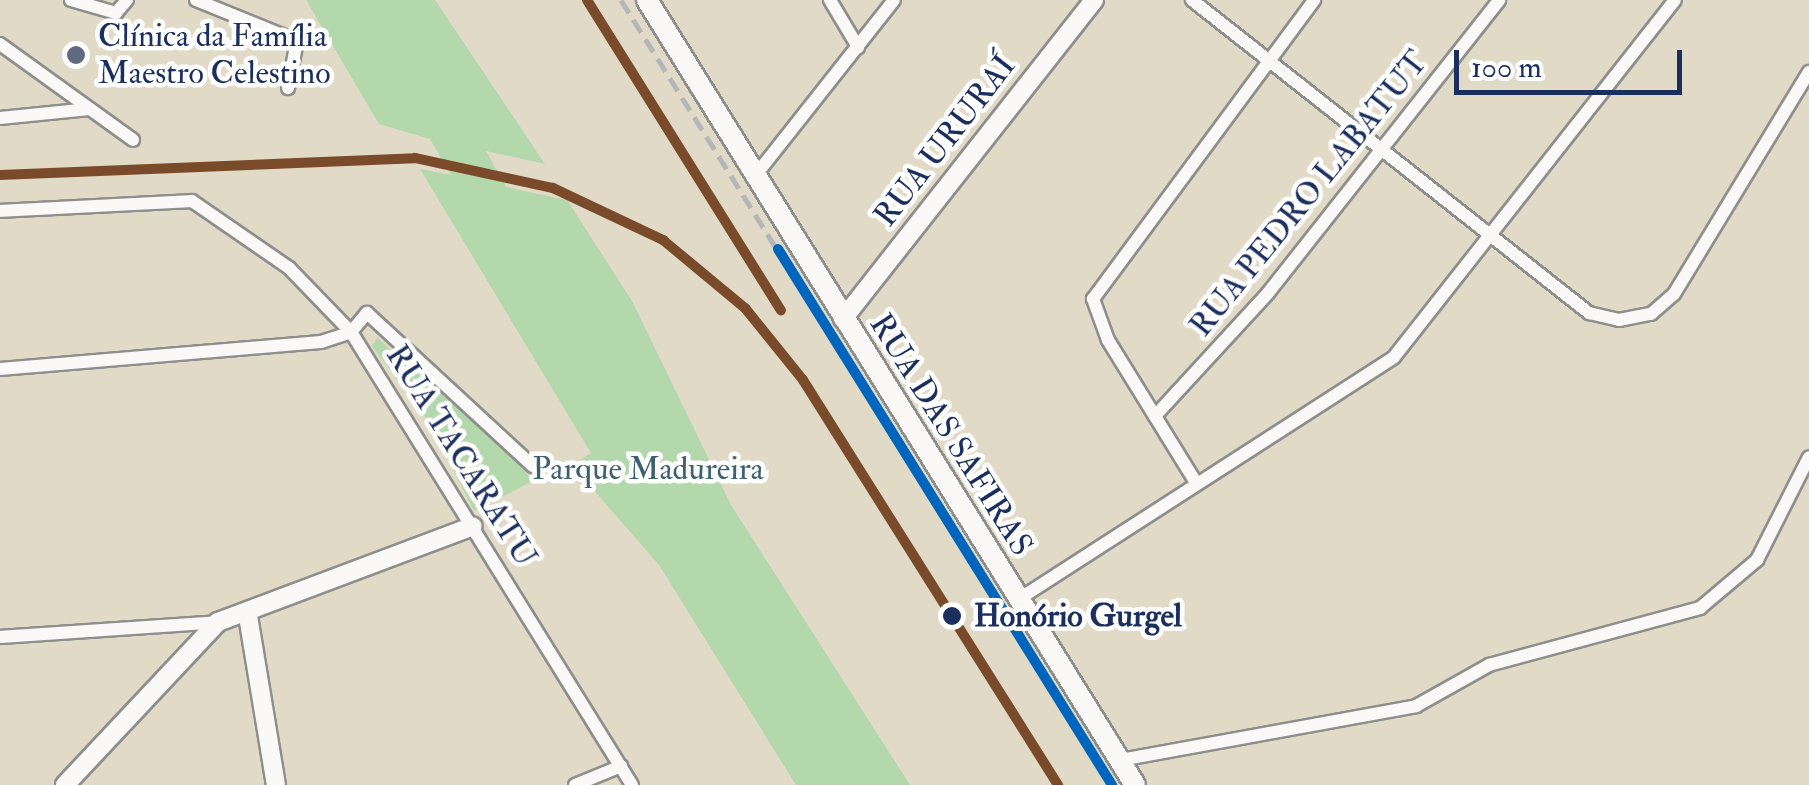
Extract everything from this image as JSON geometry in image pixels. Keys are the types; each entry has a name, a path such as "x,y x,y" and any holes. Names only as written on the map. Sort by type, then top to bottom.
{"main road":[{"name":"RUA DAS SAFIRAS","path":"647,0 1135,785"}],"street":[{"path":"71,0 116,13 127,0"},
{"path":"196,0 297,41 288,88"},
{"path":"830,0 858,47"},
{"path":"754,176 894,0"},
{"name":"RUA URURAÍ","path":"843,319 1094,0"},
{"path":"1192,0 1493,239 1604,318 1634,320 1665,306 1809,72"},
{"path":"1195,481 1154,416 1093,299 1314,0"},
{"name":"RUA PEDRO LABATUT","path":"1154,416 1383,151 1499,0"},
{"path":"1018,599 1195,481 1376,372 1493,239 1676,0"},
{"path":"0,44 133,140"},
{"path":"0,118 90,109"},
{"name":"RUA TACARATU","path":"0,211 192,200 289,268 351,332 632,785"},
{"path":"0,369 247,350 351,332 366,313 533,466"},
{"path":"1120,760 1416,706 1490,665 1700,608 1758,560 1809,457"},
{"path":"0,638 218,622 248,616 473,526"},
{"path":"248,616 276,785"},
{"path":"65,785 218,622"},
{"path":"575,785 621,766"}],"green space":[{"name":"Parque Madureira","path":"306,0 435,0 545,164 486,151 506,187 567,200 632,301 731,505 910,785 796,785 659,565 572,465 591,453 420,169 451,175 430,139 379,124"},
{"path":"377,338 521,462 531,482 474,511 428,421 372,346"}],"railway":[{"path":"621,0 1112,785"},
{"path":"0,175 415,158 553,188 663,240 745,308 803,380 1058,785"}],"transit line":[{"path":"587,0 781,310"},
{"path":"0,175 415,158 553,188 663,240 745,308 803,380 1058,785"},
{"path":"778,249 1112,785"}],"place":[{"name":"Clínica da Família Maestro Celestino","path":"76,55"},
{"name":"Honório Gurgel","path":"952,616"}]}
